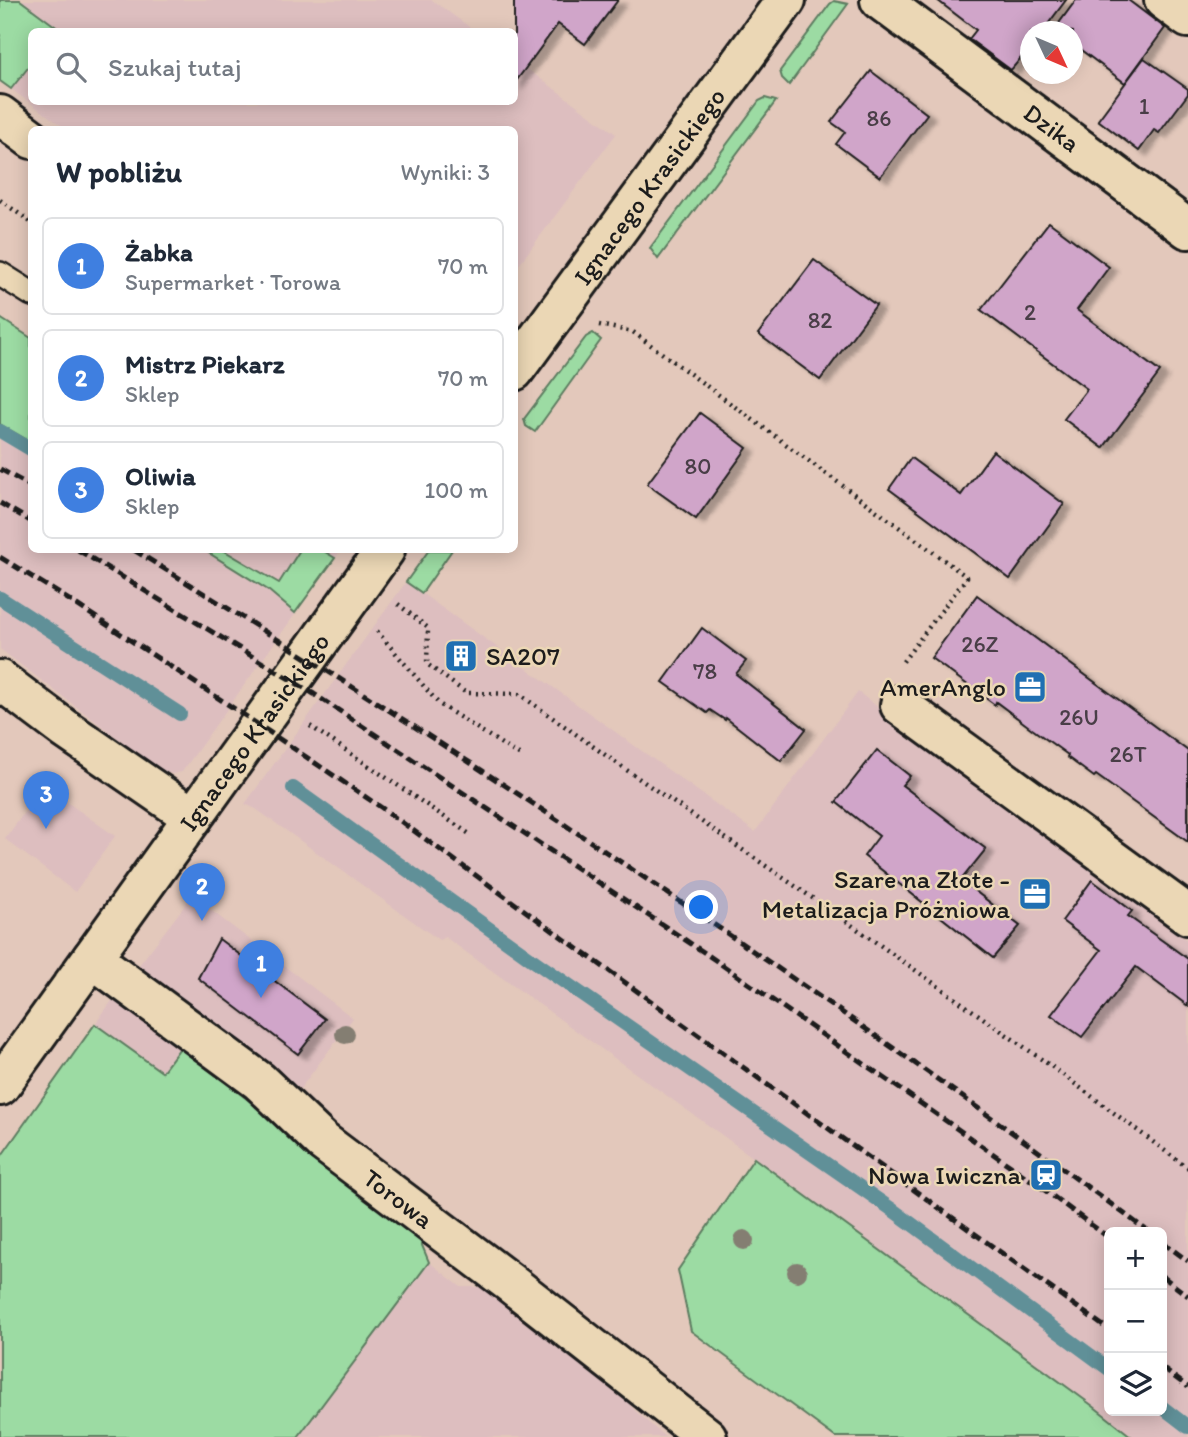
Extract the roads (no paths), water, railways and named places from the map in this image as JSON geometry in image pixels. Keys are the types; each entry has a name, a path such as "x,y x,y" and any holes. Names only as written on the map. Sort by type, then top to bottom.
{"street":[{"name":"Ignacego Krasickiego","path":"518,367 786,0"},
{"name":"Dzika","path":"880,0 1188,229"},
{"path":"1164,0 1188,18"},
{"path":"0,115 28,136"},
{"name":"Ignacego Krasickiego","path":"0,1086 383,553"},
{"path":"0,680 65,729 193,817"},
{"path":"900,705 1188,915"},
{"name":"Torowa","path":"92,958 259,1081 322,1141 509,1282 707,1437"}],"lane":[{"path":"0,274 28,292"}],"waterway":[{"path":"0,431 28,448"},
{"path":"0,598 180,714"},
{"path":"293,788 537,963 890,1208 1104,1365"},
{"path":"1167,1411 1188,1427"}],"railway":[{"path":"0,469 28,485"},
{"path":"0,503 28,520"},
{"path":"83,553 314,694 705,953 1035,1183 1104,1234"},
{"path":"139,553 393,713 649,880 901,1053 1142,1227"},
{"path":"0,557 71,601 382,808 1104,1326"},
{"path":"1167,1246 1188,1261"},
{"path":"1167,1280 1188,1296"},
{"path":"1167,1372 1188,1387"}],"place":[{"name":"SA207","path":"461,656"},
{"name":"AmerAnglo","path":"1030,687"},
{"name":"Oliwia","path":"46,829"},
{"name":"Szare na Złote - Metalizacja Próżniowa","path":"1035,894"},
{"name":"Mistrz Piekarz","path":"202,921"},
{"name":"Żabka","path":"261,998"},
{"name":"Nowa Iwiczna","path":"1046,1175"}]}
